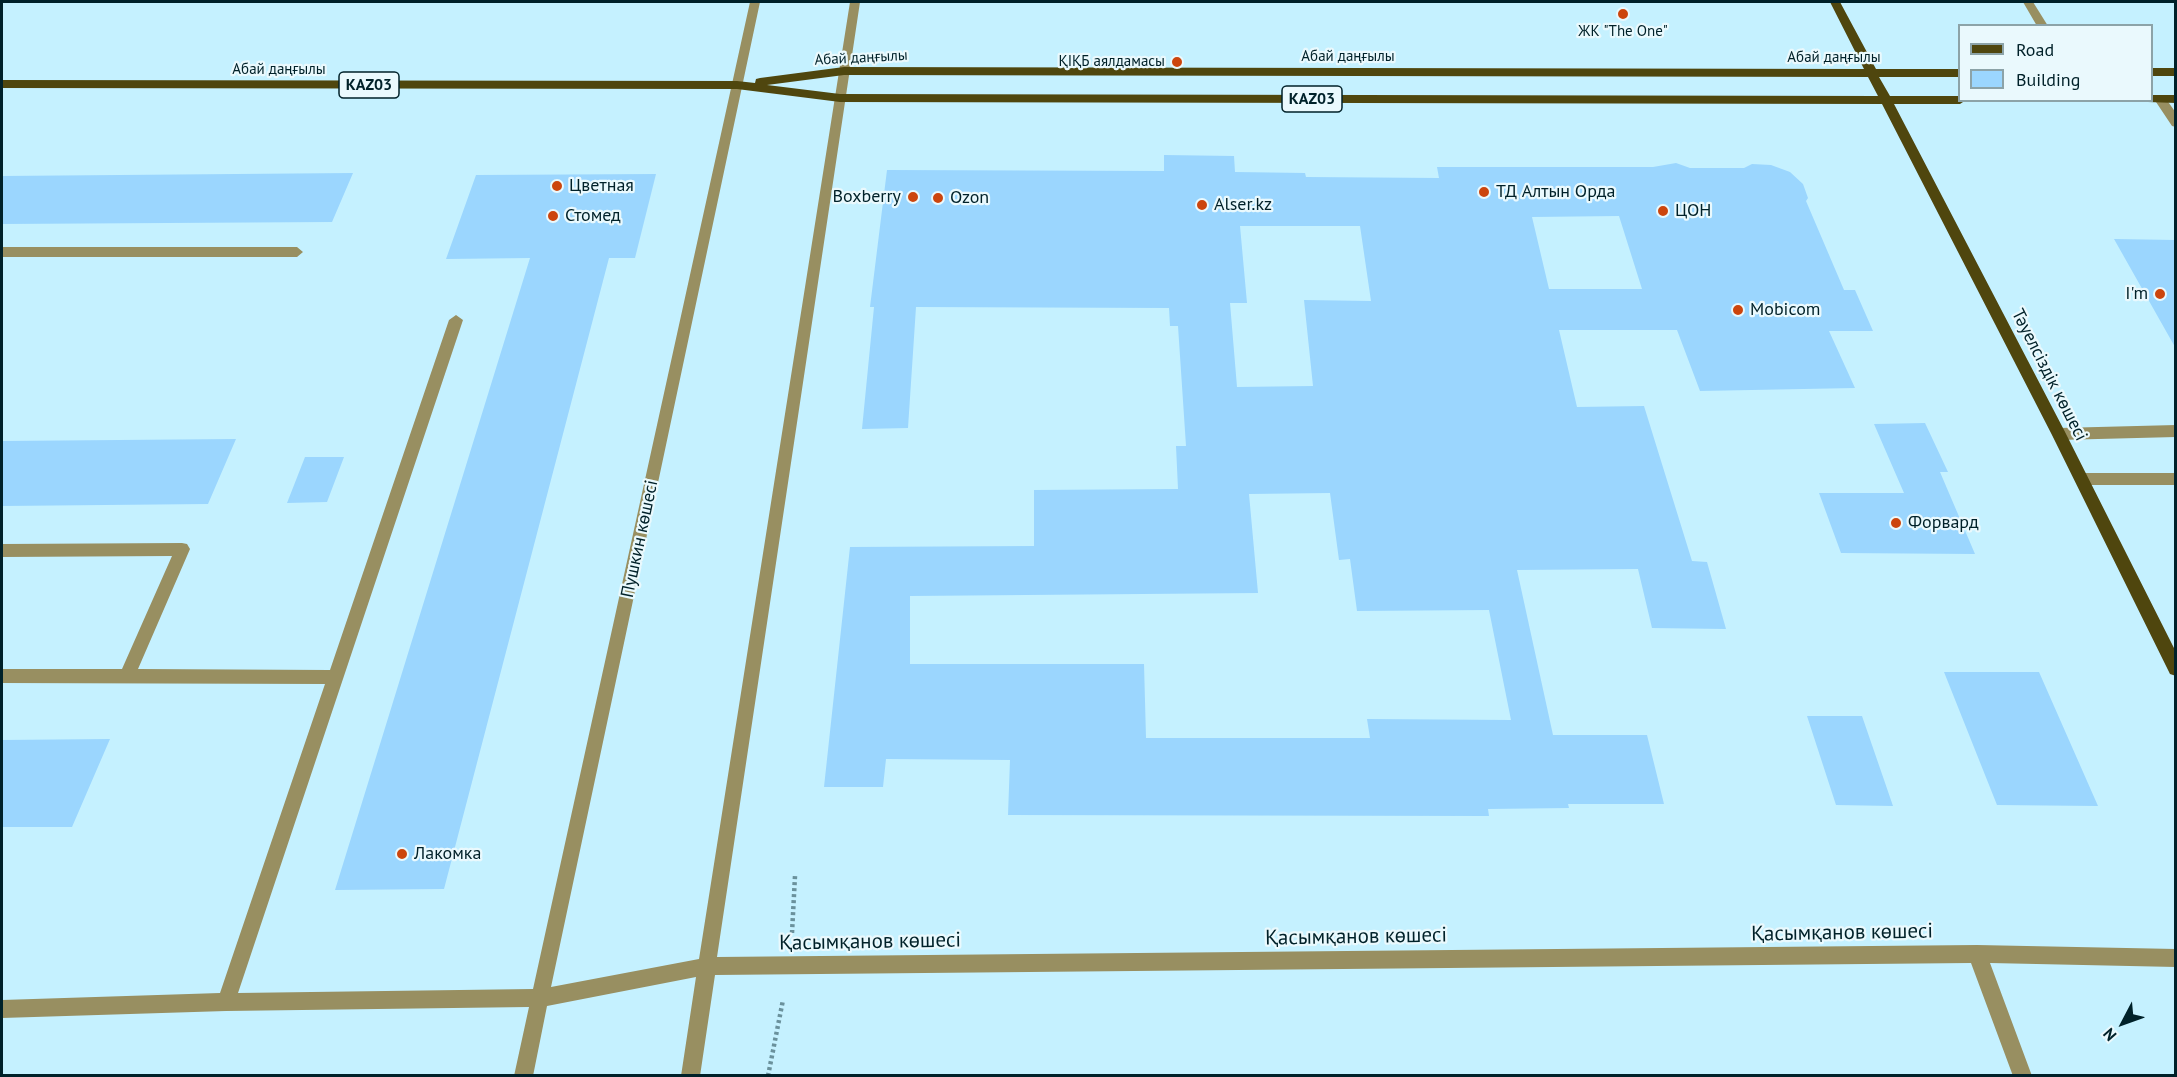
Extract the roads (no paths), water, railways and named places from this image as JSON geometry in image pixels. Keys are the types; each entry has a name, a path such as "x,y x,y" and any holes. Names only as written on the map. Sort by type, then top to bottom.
{"main road":[{"path":"1834,2 1873,73"},
{"name":"Абай даңғылы","path":"737,85 844,71 1958,73"},
{"path":"2153,72 2175,72"},
{"name":"Тәуелсіздік көшесі","path":"1873,73 2082,479 2175,669"},
{"name":"Абай даңғылы","path":"2,84 737,85 840,98 1958,100"},
{"path":"2156,99 2175,99"}],"street":[{"name":"Пушкин көшесі","path":"523,1076 755,2"},
{"path":"690,1076 855,2"},
{"path":"2028,2 2042,24"},
{"path":"2156,99 2175,123"},
{"path":"2,252 297,252"},
{"path":"226,1002 334,676 456,320"},
{"path":"2059,434 2175,431"},
{"path":"2082,479 2175,479"},
{"path":"2,550 182,549 126,676"},
{"path":"2,676 334,676"},
{"path":"1977,954 2023,1076"},
{"name":"Қасымқанов көшесі","path":"2,1009 226,1002 540,998 708,966 1977,954 2175,958"}],"place":[{"name":"ЖК \"The One\"","path":"1623,14"},
{"name":"ҚІҚБ аялдамасы","path":"1177,62"},
{"name":"Цветная","path":"557,186"},
{"name":"ТД Алтын Орда","path":"1484,192"},
{"name":"Boxberry","path":"913,197"},
{"name":"Ozon","path":"938,198"},
{"name":"Alser.kz","path":"1202,205"},
{"name":"ЦОН","path":"1663,211"},
{"name":"Стомед","path":"553,216"},
{"name":"I'm","path":"2160,294"},
{"name":"Mobicom","path":"1738,310"},
{"name":"Форвард","path":"1896,523"},
{"name":"Лакомка","path":"402,854"}]}
